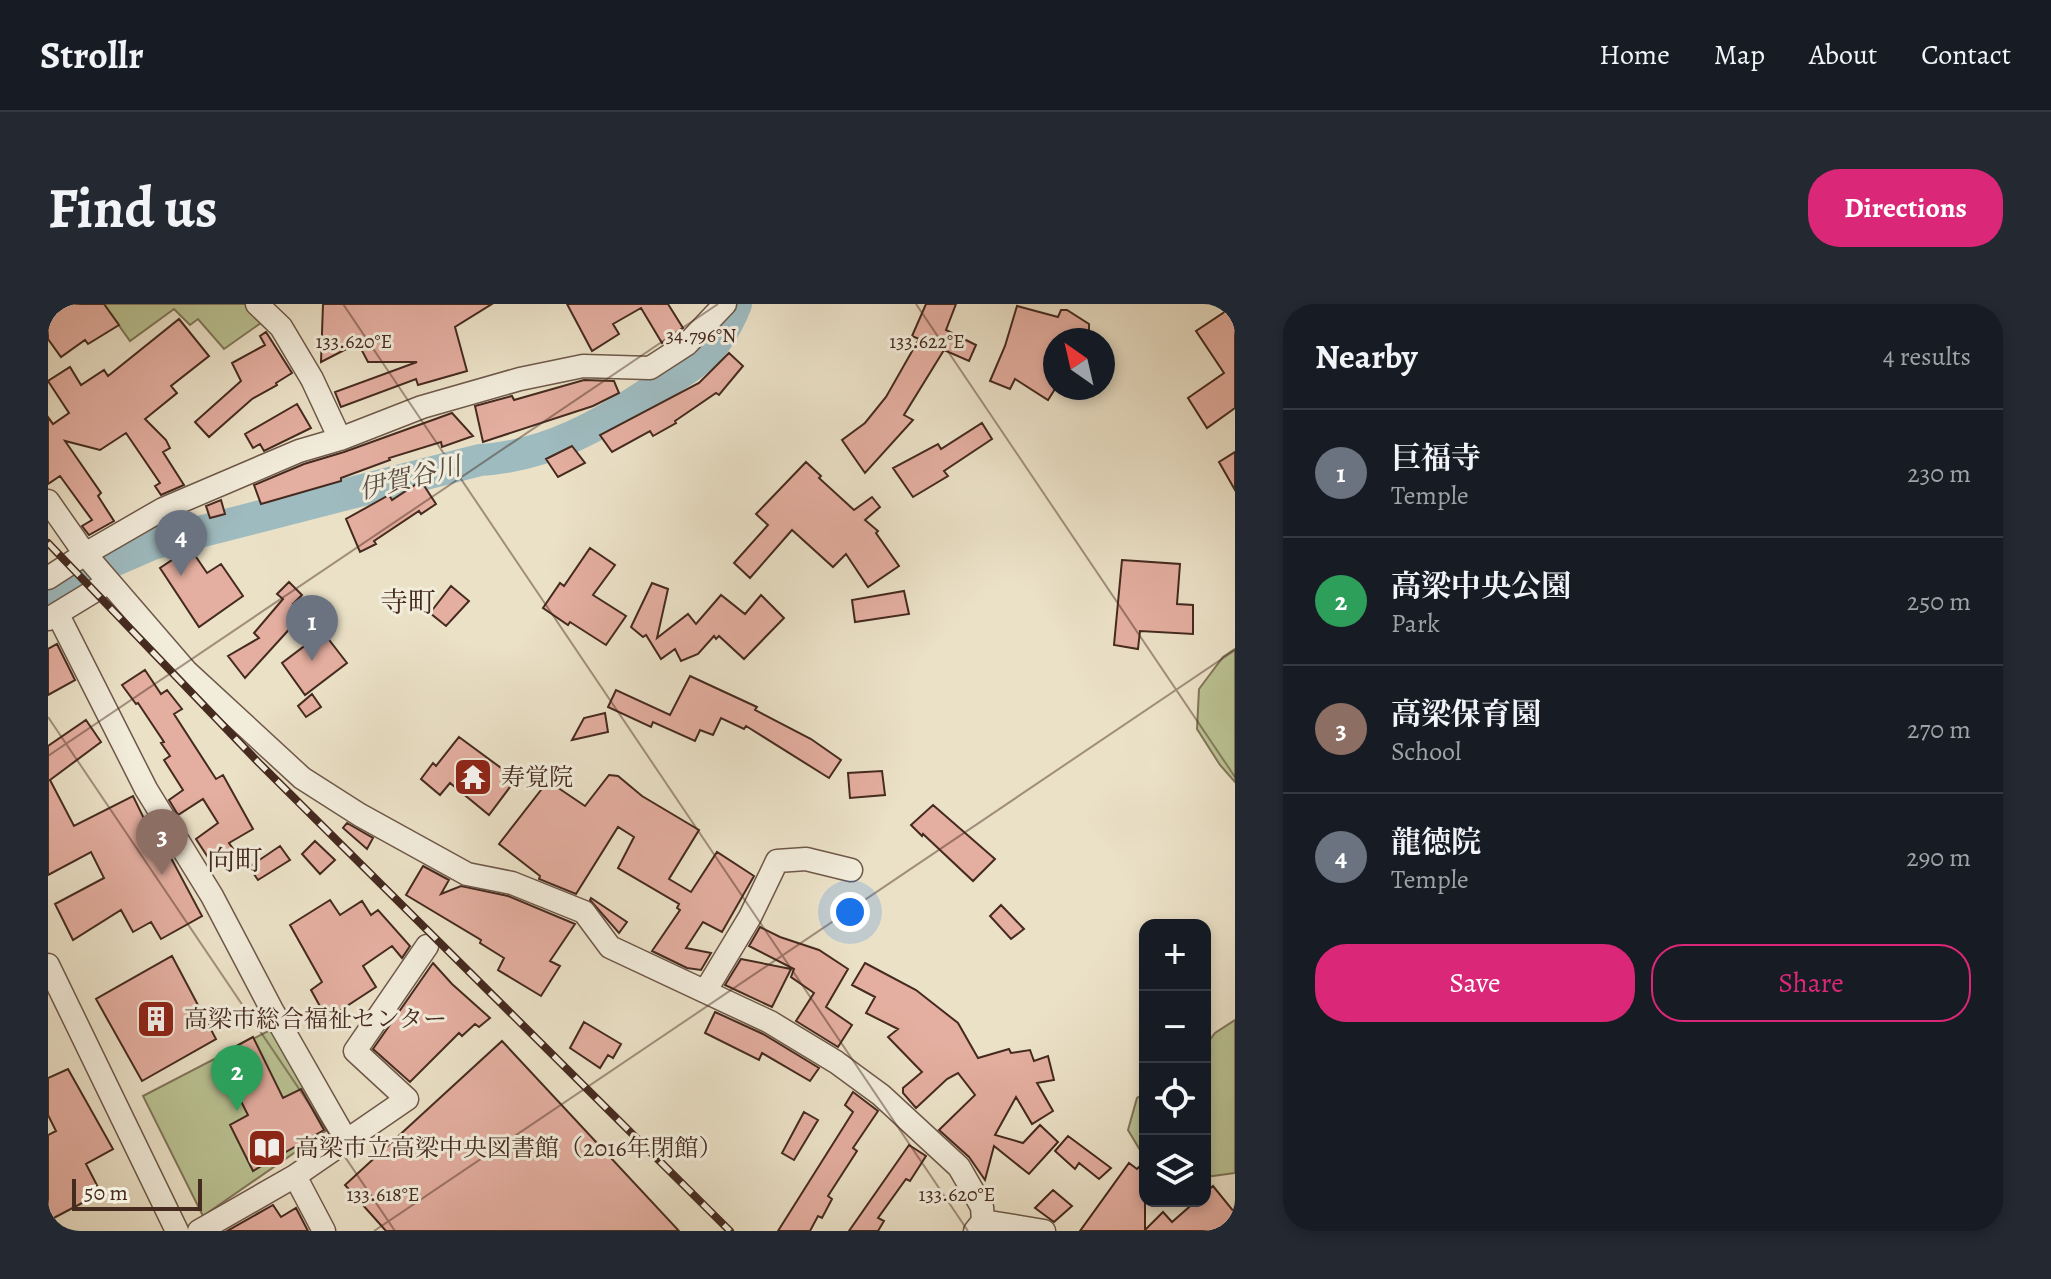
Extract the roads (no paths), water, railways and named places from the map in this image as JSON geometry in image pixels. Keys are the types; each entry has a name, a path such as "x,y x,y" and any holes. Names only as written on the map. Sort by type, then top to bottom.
{"street":[{"path":"257,304 281,327 312,379 340,439"},
{"path":"48,578 163,509 299,451 340,439 422,407 520,379 583,366 650,368 687,344 725,304"},
{"path":"48,501 85,554 186,671 302,778 360,815 467,874 512,883 584,912 610,947 770,1022 836,1062 881,1095 959,1167 982,1207 979,1226 1044,1231"},
{"path":"108,580 53,617 146,789 212,896 346,1140"},
{"path":"706,990 750,917 777,861 806,859 851,870"},
{"path":"199,1231 295,1176 407,1099 355,1051 427,946"},
{"path":"48,965 177,1231"},
{"path":"295,1176 324,1231"}],"waterway":[{"name":"伊賀谷川","path":"48,598 113,561 152,544 480,460 529,452 574,436 617,413 694,363 716,341 736,304"}],"railway":[{"path":"48,543 259,763 730,1231"}],"place":[{"name":"龍徳院","path":"181,576"},
{"name":"巨福寺","path":"312,661"},
{"name":"寿覚院","path":"473,777"},
{"name":"高梁保育園","path":"162,875"},
{"name":"高梁市総合福祉センター","path":"156,1019"},
{"name":"高梁中央公園","path":"237,1111"},
{"name":"高梁市立高梁中央図書館（2016年閉館）","path":"267,1148"}],"district":[{"name":"寺町","path":"408,603"},
{"name":"向町","path":"235,861"}]}
